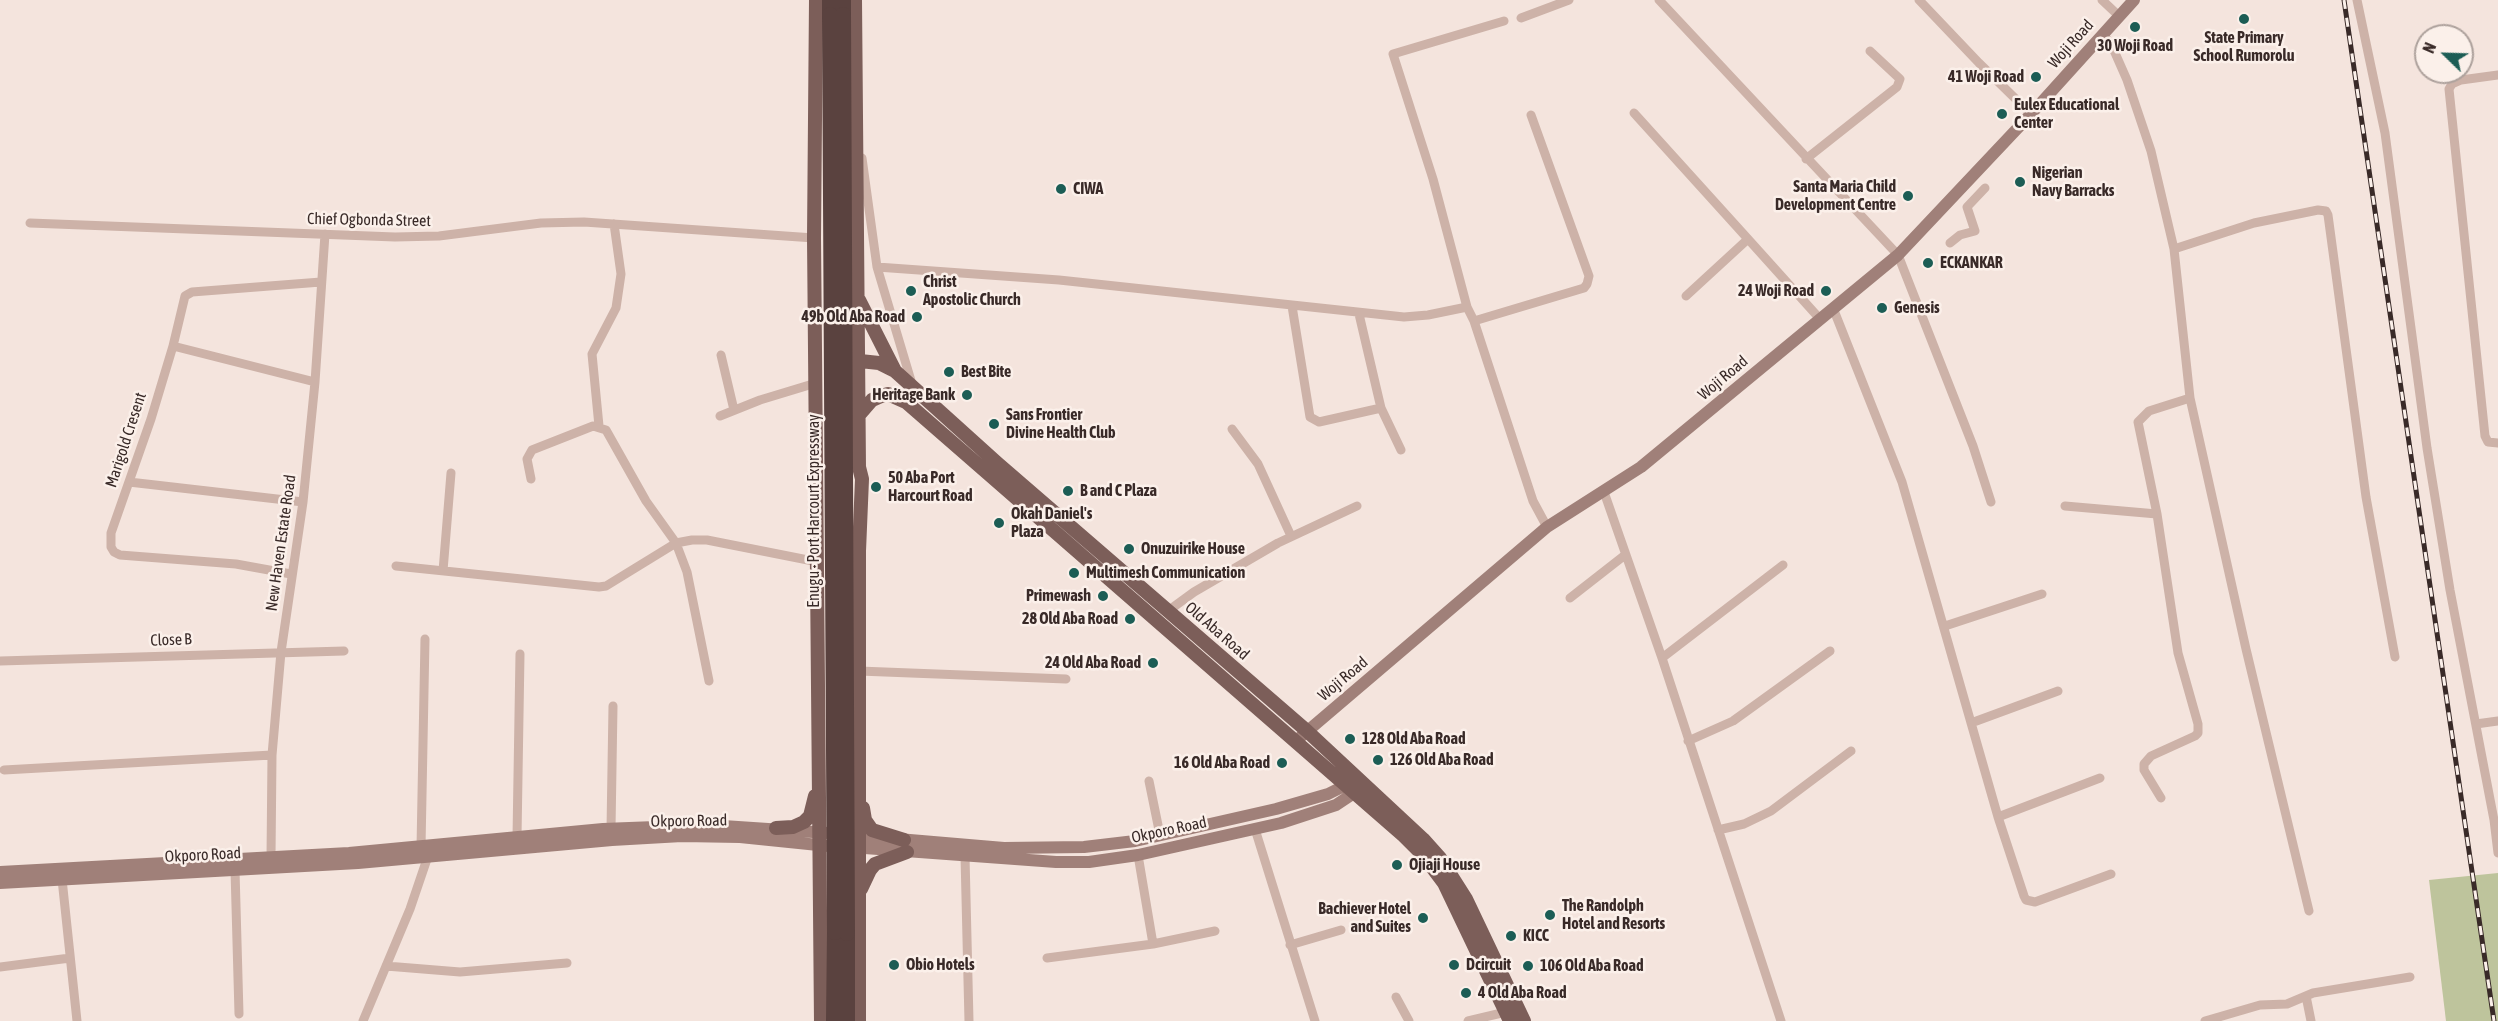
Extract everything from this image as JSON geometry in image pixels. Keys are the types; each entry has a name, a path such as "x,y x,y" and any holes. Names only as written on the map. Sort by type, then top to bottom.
{"highway":[{"name":"Enugu - Port Harcourt Expressway","path":"836,8 841,932 847,1021"},
{"name":"Enugu - Port Harcourt Expressway","path":"834,1021 841,932"}],"main road":[{"path":"816,0 814,237 819,562 821,1021"},
{"path":"818,495 824,503 834,508 846,506 854,496 859,467 860,361 855,0"},
{"name":"Woji Road","path":"1302,736 1547,527 1641,467 1898,255 2031,114 2134,0"},
{"path":"858,298 895,371"},
{"name":"Old Aba Road","path":"816,383 831,369 860,361 879,363 895,371 997,463 1168,610 1356,785 1423,839 1454,877 1524,1021"},
{"name":"Old Aba Road","path":"859,415 872,400 880,396 888,394 906,402 1302,736"},
{"path":"859,467 862,479 859,551 859,1021"},
{"path":"776,828 793,827 810,816 820,767"},
{"name":"Old Aba Road","path":"1356,785 1423,855 1444,883 1508,1016"},
{"name":"Okporo Road","path":"906,846 965,856 1078,863 1138,855 1281,824 1325,810 1356,785"},
{"name":"Okporo Road","path":"0,883 427,859 612,840 682,836 820,838 906,846 1059,849 1160,835 1297,804 1356,785"},
{"path":"859,787 868,825 878,833 906,846"},
{"name":"Okporo Road","path":"0,872 421,847 611,829 708,825 776,828 820,838"},
{"path":"859,897 866,877 875,864 906,846"}],"street":[{"path":"1521,18 1569,0"},
{"path":"1659,0 1898,255 1973,446 1991,502"},
{"path":"1919,0 2031,114"},
{"path":"2102,0 2119,16"},
{"path":"2357,0 2385,133 2427,448 2450,590 2498,853"},
{"path":"1504,21 1393,54 1433,179 1467,307 1474,321 1533,501 1547,527"},
{"path":"2103,34 2121,63 2131,90 2151,152 2174,249 2190,398 2246,649 2309,911"},
{"path":"1806,159 1897,87 1900,79 1870,51"},
{"path":"2498,75 2460,80 2452,84 2449,89 2485,436 2488,442 2498,443"},
{"path":"1634,113 1820,319"},
{"path":"1474,321 1584,288 1587,284 1589,276 1531,115"},
{"path":"856,155 861,158 877,267 912,386"},
{"path":"1950,243 1960,235 1975,231 1967,207 1986,188"},
{"path":"2174,249 2254,223 2318,210 2328,215 2350,363 2366,497 2395,657"},
{"name":"Chief Ogbonda Street","path":"30,224 420,237 541,223 614,224 814,237"},
{"path":"599,426 592,354 616,308 621,274 614,224"},
{"name":"New Haven Estate Road","path":"271,857 272,755 281,651 303,502 315,382 325,234"},
{"path":"1686,296 1748,239"},
{"path":"877,267 1059,280 1359,314 1415,317 1467,307"},
{"name":"Marigold Cresent","path":"291,574 236,564 120,555 114,552 111,533 173,346 185,296 188,293 321,282"},
{"path":"1292,306 1310,417 1319,422 1381,408"},
{"path":"1833,308 1902,482 1998,817 2026,900 2035,902 2111,874"},
{"path":"1359,314 1381,408 1401,450"},
{"path":"173,346 315,382"},
{"path":"721,356 734,410"},
{"path":"720,416 816,383"},
{"path":"2161,798 2144,770 2144,764 2151,756 2195,736 2198,733 2198,724 2178,653 2157,513 2138,422 2149,411 2190,398"},
{"path":"531,479 527,459 532,450 593,426 606,430 646,501 676,543 687,572 709,681"},
{"path":"1232,429 1258,464 1292,536"},
{"path":"443,571 451,473"},
{"path":"129,482 303,502"},
{"path":"1604,492 1662,658 1781,1021"},
{"path":"1168,610 1226,572 1292,536 1357,506"},
{"path":"2065,506 2157,513"},
{"path":"396,566 606,586 676,543 707,540 819,562"},
{"path":"1570,598 1625,555"},
{"path":"1662,658 1784,565"},
{"path":"1945,626 2042,594"},
{"path":"421,847 425,639"},
{"name":"Close B","path":"0,661 281,651 344,651"},
{"path":"1688,741 1733,721 1830,651"},
{"path":"517,837 520,654"},
{"path":"859,671 1066,679"},
{"path":"1971,723 2058,691"},
{"path":"611,829 613,706"},
{"path":"2476,724 2498,721"},
{"path":"1718,830 1744,824 1771,811 1851,751"},
{"path":"4,770 272,755"},
{"path":"1998,817 2100,778"},
{"path":"1149,781 1160,835"},
{"path":"1255,829 1315,1021"},
{"path":"1138,855 1153,944"},
{"path":"965,856 969,1021"},
{"path":"363,1021 387,966 427,859"},
{"path":"235,870 239,1014"},
{"path":"62,879 77,1021"},
{"path":"1290,945 1341,930"},
{"path":"1047,958 1153,944 1215,932"},
{"path":"0,967 70,958"},
{"path":"387,966 460,972 567,963"},
{"path":"2205,1021 2260,1005 2287,1004 2306,996 2410,977"},
{"path":"2306,996 2311,1021"},
{"path":"1396,998 1409,1021"},
{"path":"1468,1021 1508,1016"}],"green space":[{"path":"2498,873 2498,1021 2446,1021 2429,880"}],"railway":[{"path":"2344,0 2494,1021"}],"place":[{"name":"State Primary School Rumorolu","path":"2244,19"},
{"name":"30 Woji Road","path":"2135,27"},
{"name":"41 Woji Road","path":"2036,77"},
{"name":"Eulex Educational Center","path":"2002,114"},
{"name":"Nigerian Navy Barracks","path":"2020,182"},
{"name":"CIWA","path":"1061,189"},
{"name":"Santa Maria Child Development Centre","path":"1908,196"},
{"name":"ECKANKAR","path":"1928,263"},
{"name":"Christ Apostolic Church","path":"911,291"},
{"name":"24 Woji Road","path":"1826,291"},
{"name":"Genesis","path":"1882,308"},
{"name":"49b Old Aba Road","path":"917,317"},
{"name":"Best Bite","path":"949,372"},
{"name":"Heritage Bank","path":"967,395"},
{"name":"Sans Frontier Divine Health Club","path":"994,424"},
{"name":"50 Aba Port Harcourt Road","path":"876,487"},
{"name":"B and C Plaza","path":"1068,491"},
{"name":"Okah Daniel's Plaza","path":"999,523"},
{"name":"Onuzuirike House","path":"1129,549"},
{"name":"Multimesh Communication","path":"1074,573"},
{"name":"Primewash","path":"1103,596"},
{"name":"28 Old Aba Road","path":"1130,619"},
{"name":"24 Old Aba Road","path":"1153,663"},
{"name":"128 Old Aba Road","path":"1350,739"},
{"name":"126 Old Aba Road","path":"1378,760"},
{"name":"16 Old Aba Road","path":"1282,763"},
{"name":"Ojiaji House","path":"1397,865"},
{"name":"The Randolph Hotel and Resorts","path":"1550,915"},
{"name":"Bachiever Hotel and Suites","path":"1423,918"},
{"name":"KICC","path":"1511,936"},
{"name":"Obio Hotels","path":"894,965"},
{"name":"Dcircuit","path":"1454,965"},
{"name":"106 Old Aba Road","path":"1528,966"},
{"name":"4 Old Aba Road","path":"1466,993"}]}
